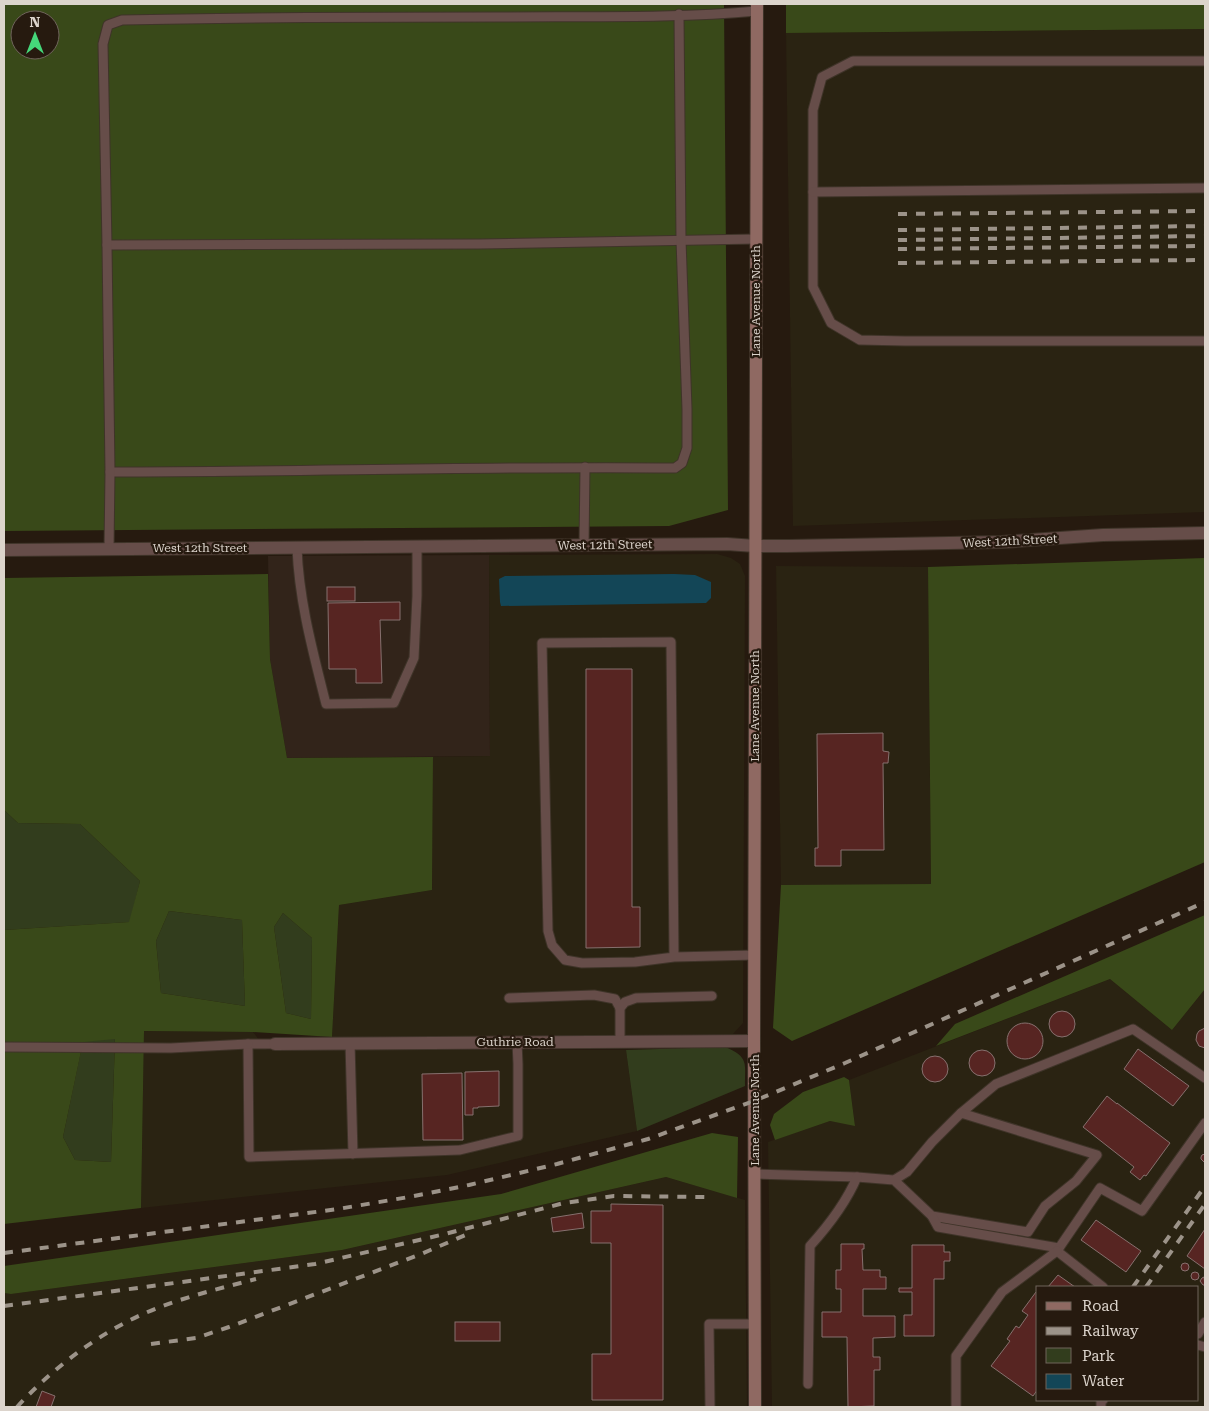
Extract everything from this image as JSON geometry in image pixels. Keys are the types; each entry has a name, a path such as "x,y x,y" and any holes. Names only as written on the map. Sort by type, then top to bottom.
{"main road":[{"name":"Lane Avenue North","path":"755,1407 754,1041 757,7"}],"street":[{"name":"West 12th Street","path":"4,550 727,544 798,546 1002,542 1104,535 1205,533"},
{"name":"Guthrie Road","path":"275,1044 754,1041"}],"lane":[{"path":"109,549 110,472 103,44 108,25 122,20 256,17 600,16 730,13 757,7"},
{"path":"110,472 585,467 675,468 682,463 686,448 686,409 680,240 679,14"},
{"path":"1205,61 853,61 822,77 813,110 813,287 831,323 860,340 1205,341"},
{"path":"813,192 1205,188"},
{"path":"107,245 479,244 756,239"},
{"path":"584,546 585,467"},
{"path":"297,548 297,565 306,625 326,704 394,703 414,658 417,547"},
{"path":"674,956 671,642 542,643 548,931 552,945 565,960 582,962 635,962 674,956 755,955"},
{"path":"510,998 594,996 615,999 620,1008 620,1041"},
{"path":"620,1008 625,1002 636,998 712,996"},
{"path":"755,1174 894,1180 907,1172 960,1113 996,1084 1133,1029 1205,1078"},
{"path":"248,1044 249,1157 460,1150 518,1136 517,1042"},
{"path":"350,1043 353,1154"},
{"path":"4,1047 172,1048 275,1044"},
{"path":"932,1216 1028,1232 1045,1206 1076,1181 1097,1154 960,1113"},
{"path":"956,1407 956,1356 1002,1292 1058,1250 1100,1188 1142,1211 1205,1122"},
{"path":"808,1384 810,1246 825,1230 849,1195 857,1177"},
{"path":"894,1180 932,1216 938,1227 1058,1250 1102,1286"},
{"path":"710,1407 709,1324 755,1324"}],"shaded area":[{"path":"1205,29 1205,512 793,526 786,33"},
{"path":"717,554 731,558 740,564 745,576 743,1023 733,1034 332,1037 339,905 432,890 433,757 490,756 489,555"},
{"path":"489,555 490,756 287,758 270,659 268,556"},
{"path":"776,566 928,567 931,885 781,885"},
{"path":"1110,979 1172,1030 1205,989 1205,1407 772,1407 768,1142 830,1121 855,1125 849,1080"},
{"path":"144,1031 253,1032 267,1050 626,1050 637,1131 447,1175 141,1208"},
{"path":"666,1177 745,1200 747,1407 4,1407 4,1293 11,1294 342,1250"}],"green space":[{"path":"4,4 724,4 728,510 669,526 4,531"},
{"path":"786,4 1205,4 1205,29 786,33"},
{"path":"1205,558 1205,862 792,1041 773,1028 781,885 931,884 928,567"},
{"path":"268,574 270,659 287,758 433,757 432,890 339,905 332,1037 253,1032 144,1031 141,1208 4,1224 4,930 129,922 140,881 80,824 18,823 4,810 4,578","holes":["169,911 242,920 245,1006 161,993 156,941","283,913 312,938 311,1019 286,1013 274,927","115,1039 111,1162 75,1160 63,1137 83,1042"]},
{"path":"4,810 18,823 80,824 140,881 130,922 4,930"},
{"path":"169,911 242,920 245,1006 161,993 156,941"},
{"path":"283,913 312,938 311,1019 286,1013 274,927"},
{"path":"1205,915 1205,989 1172,1030 1110,979 936,1046 955,1024"},
{"path":"115,1038 111,1162 75,1160 63,1137 83,1041"},
{"path":"725,1047 742,1058 745,1066 745,1086 637,1131 626,1050"},
{"path":"844,1077 849,1080 855,1126 830,1121 775,1140 770,1125 774,1114 803,1092"},
{"path":"712,1133 738,1137 737,1198 666,1177 342,1250 11,1294 4,1293 4,1266 501,1194"}],"water":[{"path":"695,575 711,582 711,598 706,603 501,606 500,602 499,579 505,576"}],"building":[{"path":"327,587 355,587 355,601 327,601"},
{"path":"400,602 400,620 380,620 382,683 356,683 356,669 329,669 328,603"},
{"path":"586,669 632,669 632,907 640,907 640,947 586,948"},
{"path":"883,733 883,751 889,752 888,763 883,763 884,850 841,850 841,866 815,866 815,848 818,848 817,734"},
{"path":"1062,1011 1071,1015 1075,1024 1071,1033 1062,1037 1053,1033 1049,1024 1053,1015"},
{"path":"1025,1023 1032,1024 1038,1028 1042,1034 1042,1048 1038,1054 1032,1058 1025,1059 1018,1058 1012,1054 1008,1048 1007,1041 1008,1034 1012,1028 1018,1024"},
{"path":"1205,1028 1205,1048 1199,1046 1196,1040 1199,1031"},
{"path":"1138,1049 1189,1086 1173,1106 1124,1069"},
{"path":"982,1050 991,1054 995,1063 991,1072 982,1076 973,1072 969,1063 973,1054"},
{"path":"935,1056 944,1060 948,1069 944,1078 935,1082 926,1078 922,1069 926,1060"},
{"path":"499,1071 499,1106 473,1108 473,1115 465,1115 465,1072"},
{"path":"462,1073 463,1140 423,1140 422,1074"},
{"path":"1107,1096 1170,1143 1146,1176 1144,1175 1140,1180 1130,1172 1134,1167 1083,1127"},
{"path":"1205,1154 1205,1162 1204,1162 1201,1157"},
{"path":"611,1204 663,1205 663,1400 592,1400 592,1354 611,1354 611,1243 591,1243 591,1211 611,1211"},
{"path":"582,1213 584,1228 553,1232 551,1218"},
{"path":"1096,1220 1141,1251 1126,1272 1081,1240"},
{"path":"1205,1229 1205,1269 1187,1256"},
{"path":"841,1244 864,1244 864,1249 862,1249 863,1270 880,1270 880,1277 886,1277 886,1289 863,1289 863,1316 895,1316 895,1337 873,1338 873,1357 880,1357 880,1370 874,1370 874,1406 848,1407 847,1337 822,1337 822,1312 841,1312 841,1289 836,1289 836,1270 841,1270"},
{"path":"912,1245 944,1245 944,1252 950,1252 950,1261 944,1261 944,1279 934,1279 934,1336 904,1336 904,1315 912,1315 912,1292 899,1292 899,1288 912,1288"},
{"path":"1185,1263 1189,1267 1185,1271 1181,1267"},
{"path":"1195,1272 1199,1276 1195,1280 1191,1276"},
{"path":"1058,1275 1074,1286 1049,1286"},
{"path":"1204,1277 1205,1285 1203,1285 1200,1281"},
{"path":"1036,1292 1036,1392 1033,1396 991,1366 1010,1341 1007,1339 1016,1326 1019,1328 1028,1315 1022,1311"},
{"path":"455,1322 500,1322 500,1341 455,1341"},
{"path":"42,1391 55,1396 51,1407 36,1407"}],"railway":[{"path":"898,214 1205,211"},
{"path":"898,230 1205,226"},
{"path":"898,240 1205,236"},
{"path":"898,249 1205,246"},
{"path":"898,263 1205,260"},
{"path":"4,1253 338,1209 409,1197 557,1164 648,1139 754,1101 845,1063 1205,902"},
{"path":"1134,1286 1205,1186"},
{"path":"4,1306 315,1264 445,1234 564,1203 614,1196 706,1197"},
{"path":"1147,1286 1205,1204"},
{"path":"151,1344 196,1338 229,1327 421,1254 468,1234"},
{"path":"17,1407 59,1367 108,1332 170,1303 256,1279"}]}
